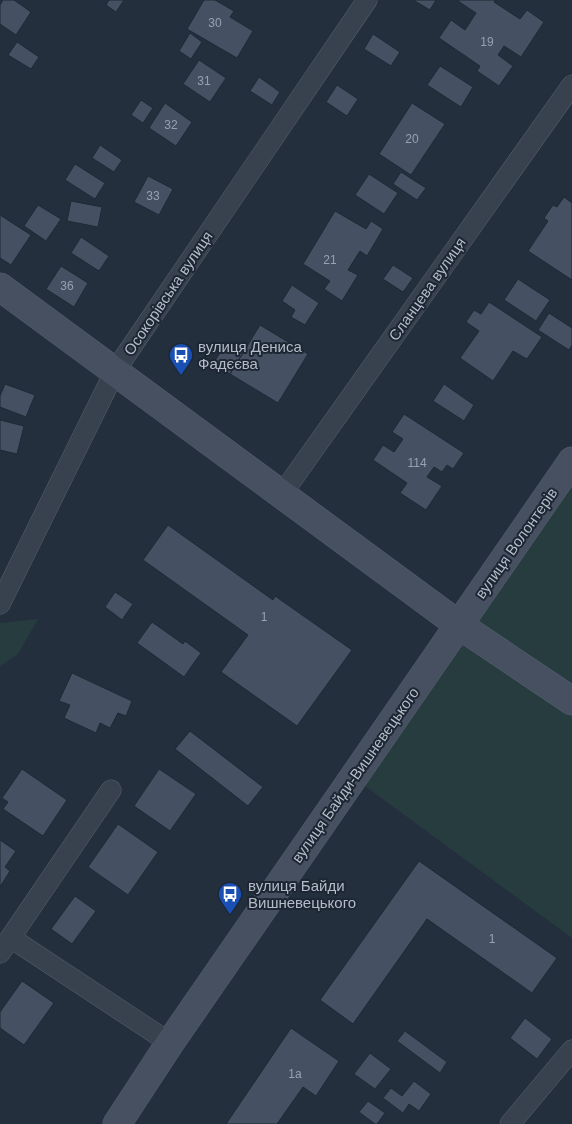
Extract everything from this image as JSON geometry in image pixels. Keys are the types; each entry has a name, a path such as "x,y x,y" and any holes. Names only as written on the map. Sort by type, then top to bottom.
{"street":[{"name":"Осокорівська вулиця","path":"0,604 115,371 367,0"},
{"name":"Сланцева вулиця","path":"282,494 572,85"},
{"path":"0,286 459,624 572,701"},
{"name":"вулиця Волонтерів","path":"459,624 572,461"},
{"name":"вулиця Байди-Вишневецького","path":"117,1124 170,1043 459,624"},
{"path":"111,790 6,946 170,1043"},
{"path":"510,1124 572,1050"}],"green space":[{"path":"572,481 572,938 354,778"},
{"path":"38,619 18,654 0,666 0,623"}],"building":[{"path":"3,0 14,0 31,12 16,35 0,24 0,5"},
{"path":"109,0 124,0 116,12 106,5"},
{"path":"204,0 215,0 234,11 230,17 253,31 237,58 187,29"},
{"path":"413,0 436,0 430,10"},
{"path":"459,0 495,0 494,2 520,19 527,10 544,22 521,57 504,46 498,55 513,66 499,86 477,71 480,66 439,38 451,20 465,30 476,13"},
{"path":"190,33 202,42 191,59 179,51"},
{"path":"373,34 400,52 391,66 364,49"},
{"path":"17,42 39,57 31,69 8,55"},
{"path":"199,60 226,78 210,102 183,84"},
{"path":"440,66 473,87 461,107 427,85"},
{"path":"259,77 280,92 272,105 250,91"},
{"path":"337,85 358,99 347,116 326,102"},
{"path":"141,100 153,108 143,123 131,115"},
{"path":"165,103 192,122 176,146 149,128"},
{"path":"412,103 445,124 411,175 379,154"},
{"path":"100,145 122,160 114,172 92,158"},
{"path":"75,164 105,183 95,199 65,180"},
{"path":"401,172 426,188 417,200 393,184"},
{"path":"369,174 398,193 384,214 355,195"},
{"path":"148,176 173,189 159,215 134,202"},
{"path":"564,197 572,203 572,280 528,251 548,221 544,218 553,205 557,207"},
{"path":"71,201 102,207 98,227 67,221"},
{"path":"38,205 61,219 46,241 24,226"},
{"path":"335,211 366,229 371,221 383,229 367,256 360,251 348,270 358,275 342,301 324,289 330,281 303,264"},
{"path":"0,215 31,235 11,265 0,258"},
{"path":"81,237 109,256 99,271 71,253"},
{"path":"393,265 413,278 403,292 383,279"},
{"path":"61,266 88,283 74,307 46,289"},
{"path":"518,279 550,300 536,321 504,300"},
{"path":"292,285 319,303 305,325 291,317 295,310 282,301"},
{"path":"489,302 542,337 527,359 513,351 493,381 460,358 479,331 466,322 474,310 481,314"},
{"path":"549,313 572,328 572,345 569,350 538,330"},
{"path":"260,325 308,354 278,403 230,374"},
{"path":"227,341 244,351 230,374 213,364"},
{"path":"5,384 35,395 26,417 0,407 0,396"},
{"path":"444,384 474,405 464,421 433,401"},
{"path":"404,414 464,453 453,469 447,465 442,472 434,467 427,477 442,486 426,510 400,493 407,483 373,460 383,445 394,452 403,439 392,432"},
{"path":"0,420 24,426 17,454 0,450"},
{"path":"168,525 273,600 275,596 352,650 297,726 221,672 248,635 143,560"},
{"path":"115,592 133,604 122,620 105,607"},
{"path":"152,622 183,644 185,641 201,653 184,677 137,643"},
{"path":"72,673 132,701 126,716 118,713 110,728 100,723 96,733 64,718 70,705 59,701"},
{"path":"190,731 263,787 248,806 175,749"},
{"path":"22,769 67,800 43,836 3,809 8,802 2,798"},
{"path":"159,769 196,794 170,831 134,806"},
{"path":"118,824 158,852 128,895 88,867"},
{"path":"0,840 16,851 5,867 10,871 0,887"},
{"path":"419,861 557,958 532,993 427,919 353,1024 320,1000"},
{"path":"75,896 96,911 72,944 51,929"},
{"path":"22,981 54,1003 24,1045 0,1028 0,1012"},
{"path":"525,1018 552,1039 537,1059 510,1038"},
{"path":"291,1028 339,1061 316,1096 303,1087 277,1124 226,1124"},
{"path":"405,1031 447,1062 440,1073 397,1041"},
{"path":"370,1053 391,1069 375,1089 354,1074"},
{"path":"414,1081 431,1094 419,1111 409,1104 403,1113 383,1098 391,1088 402,1096"},
{"path":"368,1101 385,1113 377,1124 359,1112"}],"place":[{"name":"вулиця Дениса Фадєєва","path":"181,376"},
{"name":"вулиця Байди Вишневецького","path":"230,915"}]}
